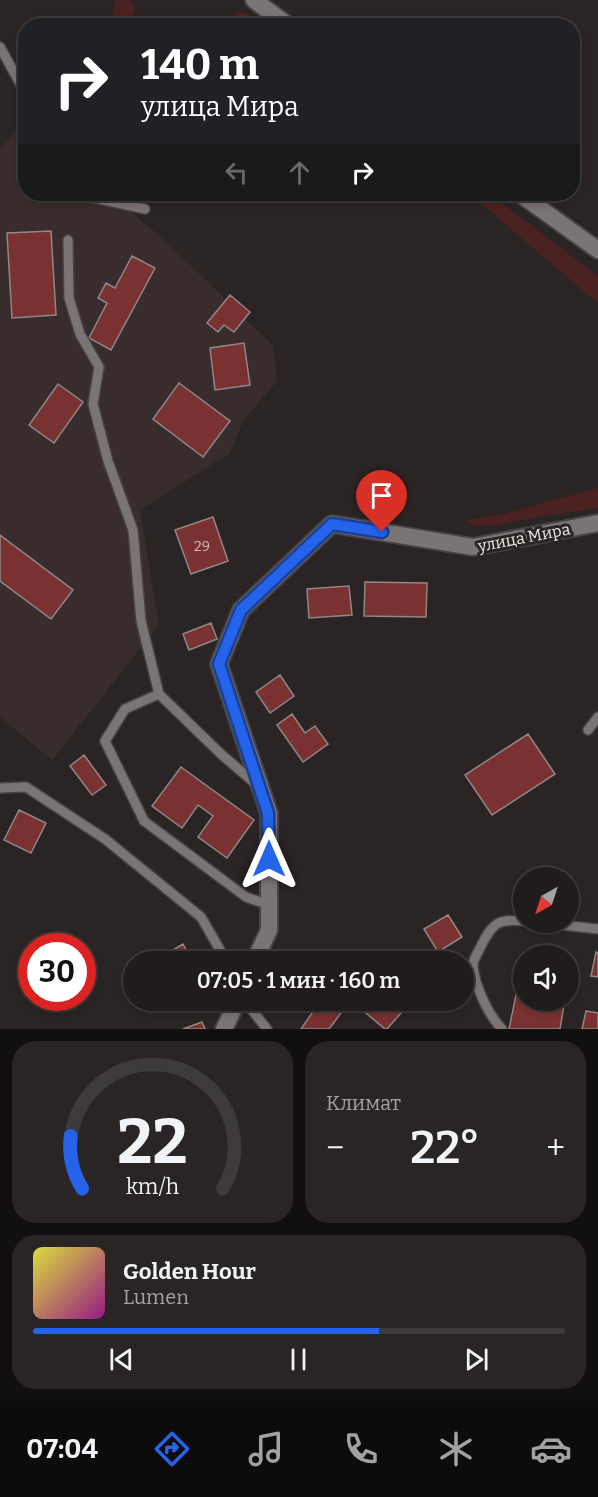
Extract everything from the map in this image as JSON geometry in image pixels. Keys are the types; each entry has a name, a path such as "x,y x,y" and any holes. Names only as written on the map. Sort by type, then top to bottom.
{"street":[{"path":"254,0 278,18"},
{"path":"530,201 598,250"},
{"name":"улица Мира","path":"259,951 269,930 268,813 219,664 241,610 332,524 473,548 598,524"},
{"path":"224,1029 233,1011"}],"lane":[{"path":"0,47 18,80"},
{"path":"108,201 144,209"},
{"path":"68,240 69,298 80,334 99,367 93,404 108,461 133,530 141,621 159,693 222,755 260,787"},
{"path":"159,693 125,709 105,741 144,821 246,897 269,905"},
{"path":"588,730 598,717"},
{"path":"0,788 27,788 105,839 201,917 221,951"},
{"path":"502,1029 494,1021 477,986 473,963 493,926 507,920 513,920"},
{"path":"579,927 598,929"},
{"path":"253,1011 267,1029"}],"shaded area":[{"path":"116,0 131,0 135,11 132,18 112,18"},
{"path":"242,12 255,18 229,18"},
{"path":"18,129 18,201 118,201 169,244 273,346 277,381 243,421 230,453 140,510 159,625 52,760 0,717 0,147"},
{"path":"478,201 498,201 598,276 598,303"},
{"path":"598,488 598,508 498,525 475,526 464,520 500,515"}],"building":[{"path":"51,231 56,315 12,318 7,233"},
{"path":"132,256 155,268 111,350 89,338 107,303 98,298 106,283 115,288"},
{"path":"230,295 250,312 234,332 224,325 218,332 207,323"},
{"path":"244,343 250,385 215,390 210,348"},
{"path":"179,383 230,421 203,457 153,419"},
{"path":"58,384 83,402 54,443 29,425"},
{"path":"213,517 228,561 191,574 175,530"},
{"path":"0,535 73,590 51,619 0,581"},
{"path":"365,582 427,583 426,617 364,616"},
{"path":"349,586 352,615 309,618 307,589"},
{"path":"211,623 217,639 189,650 183,634"},
{"path":"280,675 294,696 270,713 256,692"},
{"path":"292,714 305,733 315,726 328,744 303,762 277,725"},
{"path":"528,734 555,774 492,815 465,775"},
{"path":"84,755 106,785 92,795 70,766"},
{"path":"181,767 254,820 227,858 198,837 213,816 198,805 182,828 152,806"},
{"path":"19,810 46,823 31,853 4,840"},
{"path":"448,915 462,937 437,951 424,929"},
{"path":"183,944 187,951 171,951"},
{"path":"596,952 598,953 598,977 591,976"},
{"path":"513,1010 563,1011 560,1029 509,1029"},
{"path":"313,1011 339,1011 341,1013 329,1029 301,1029"},
{"path":"363,1011 399,1011 401,1013 385,1029"},
{"path":"586,1011 598,1013 598,1029 582,1029"},
{"path":"202,1022 205,1029 183,1029"}],"route":[{"path":"269,859 268,813 219,664 241,610 332,524 382,532"}]}
